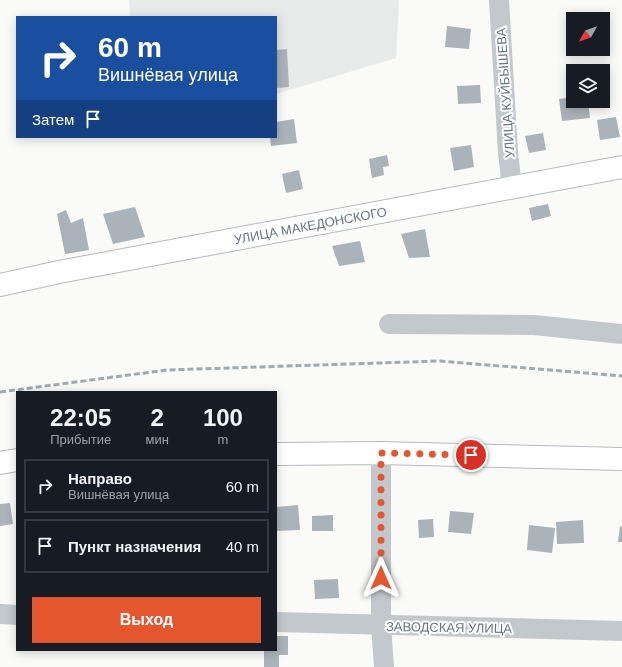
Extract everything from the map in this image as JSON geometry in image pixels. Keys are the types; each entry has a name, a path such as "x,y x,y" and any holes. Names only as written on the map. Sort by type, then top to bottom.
{"main road":[{"name":"УЛИЦА МАКЕДОНСКОГО","path":"0,285 59,272 512,187 622,168"},
{"path":"277,454 381,453 622,459"},
{"path":"0,463 16,460"}],"street":[{"name":"УЛИЦА КУЙБЫШЕВА","path":"499,0 508,153 512,187"},
{"path":"389,324 534,325 622,334"},
{"path":"381,453 381,625 384,667"},
{"path":"0,614 16,615"},
{"name":"ЗАВОДСКАЯ УЛИЦА","path":"277,622 622,631"}],"shaded area":[{"path":"129,0 399,0 396,58 277,94 277,16 130,16"}],"building":[{"path":"447,26 471,29 469,49 445,47"},
{"path":"287,49 289,87 277,88 277,50"},
{"path":"480,85 481,103 458,104 457,86"},
{"path":"566,98 566,108 589,108 590,118 562,121 559,99"},
{"path":"616,117 620,137 600,140 597,120"},
{"path":"294,119 297,143 271,146 270,138 277,138 277,122"},
{"path":"543,133 546,150 529,153 525,136"},
{"path":"471,145 474,167 454,171 450,148"},
{"path":"387,155 389,166 383,167 384,175 372,178 369,159"},
{"path":"299,170 303,189 286,193 282,174"},
{"path":"548,204 551,216 532,221 529,208"},
{"path":"135,207 145,237 113,244 103,214"},
{"path":"66,210 71,223 83,218 89,250 65,254 57,214"},
{"path":"425,229 430,257 409,258 401,234"},
{"path":"360,241 365,262 339,266 332,246"},
{"path":"10,503 13,524 0,526 0,504"},
{"path":"298,505 300,530 277,531 277,507"},
{"path":"450,511 474,513 471,534 448,532"},
{"path":"333,515 333,531 312,531 312,516"},
{"path":"433,519 434,537 419,538 418,520"},
{"path":"583,520 584,543 557,544 556,522"},
{"path":"529,525 555,528 552,553 527,550"},
{"path":"620,526 622,527 622,542 618,542"},
{"path":"338,579 339,598 315,599 314,580"},
{"path":"277,636 288,636 288,655 279,655 279,667 264,667 264,651 277,651"}],"railway":[{"path":"0,392 167,370 440,361 622,376"}],"route":[{"path":"381,578 381,453 471,455"}]}
